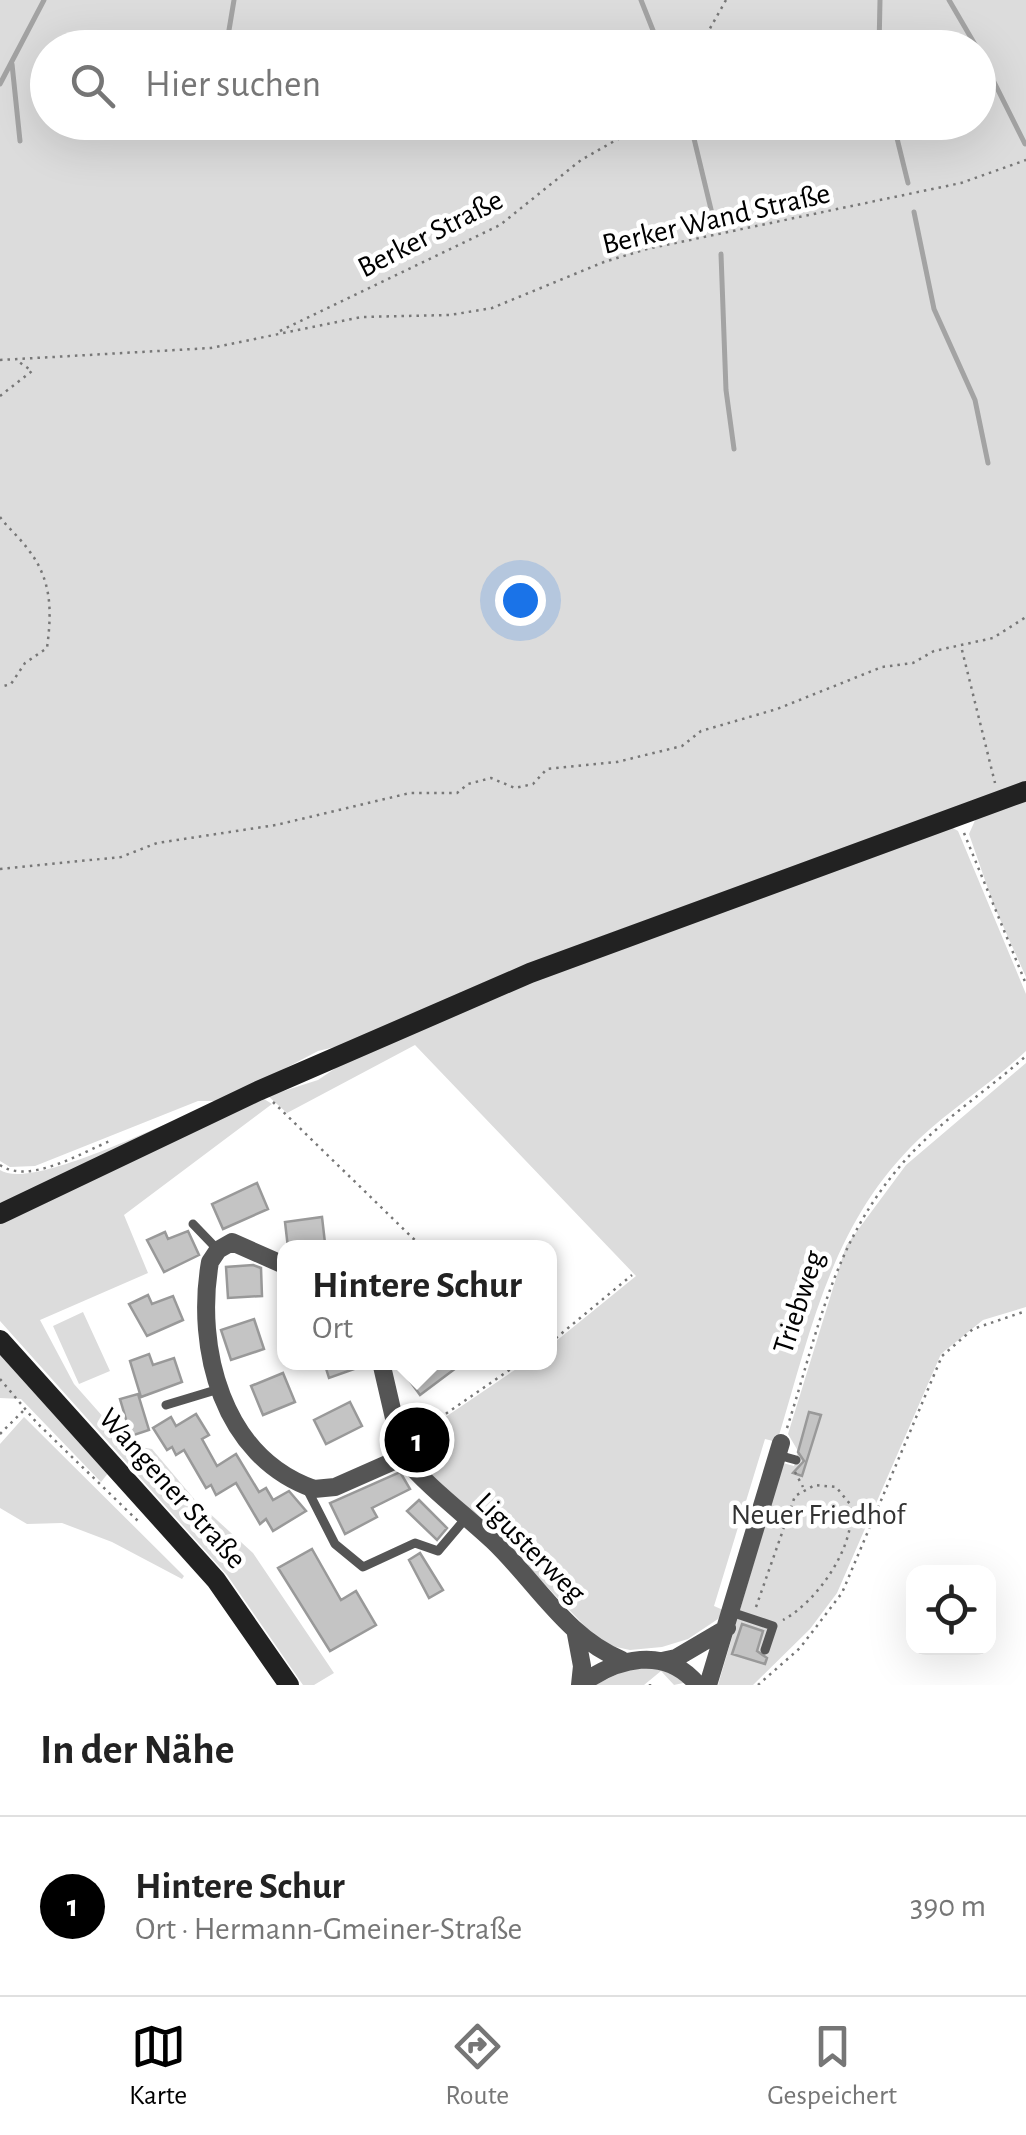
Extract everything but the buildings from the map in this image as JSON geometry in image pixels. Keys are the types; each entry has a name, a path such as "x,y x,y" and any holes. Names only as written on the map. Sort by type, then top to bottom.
{"main road":[{"path":"0,1214 258,1091 572,956 1026,791"},
{"name":"Wangener Straße","path":"0,1340 216,1580 289,1685"}],"street":[{"path":"277,1262 240,1243 218,1250 210,1262 207,1290 212,1372 247,1441 306,1486 335,1487 402,1450 385,1370"},
{"name":"Ligusterweg","path":"402,1450 532,1581 576,1634 595,1650 622,1660"},
{"path":"708,1685 786,1454"},
{"path":"662,1661 676,1658 729,1620"},
{"name":"Ligusterweg","path":"576,1634 582,1666 580,1685"},
{"path":"580,1685 622,1660 674,1664 698,1685"}],"lane":[{"path":"192,1224 218,1250"},
{"path":"166,1405 219,1389"},
{"path":"306,1486 335,1544 363,1567 415,1543 438,1551 466,1518"},
{"path":"729,1620 752,1619 773,1626 765,1650"}],"path":[{"path":"710,30 726,0"},
{"name":"Berker Straße","path":"274,334 500,225 581,160 616,140"},
{"name":"Berker Wand Straße","path":"0,360 212,348 360,316 450,315 492,308 604,262 647,249 961,184 1026,160"},
{"path":"0,396 32,371 16,360"},
{"path":"0,517 29,550 51,594 51,616 47,648 25,664 11,684 0,686"},
{"path":"0,869 121,857 156,843 276,825 410,794 457,792 490,778 515,788 532,784 547,769 617,762 682,746 701,731 777,710 882,667 993,638 1026,617"},
{"path":"961,649 998,801"},
{"path":"959,816 997,922 1026,984"},
{"name":"Triebweg","path":"786,1454 834,1269 860,1218 936,1129 1026,1056"},
{"path":"258,1091 415,1240"},
{"path":"0,1165 10,1171 36,1170 120,1137"},
{"path":"557,1336 632,1276"},
{"path":"758,1685 800,1648 842,1593 942,1356 973,1329 1026,1310"},
{"path":"402,1450 510,1370"},
{"path":"0,1379 25,1410 141,1524"},
{"path":"0,1434 25,1410"},
{"path":"786,1454 804,1489"},
{"path":"752,1619 788,1506 804,1489 824,1484 846,1495 852,1514 849,1528 816,1598 773,1626"}],"green space":[{"path":"0,0 1026,0 1026,782 589,941 343,1045 318,1051 223,1101 198,1101 35,1166 10,1167 0,1161"},
{"path":"1026,798 1026,977 994,906 969,834 977,816"},
{"path":"951,827 958,831 1026,994 1026,1051 919,1139 864,1206 828,1280 777,1442 765,1439 714,1606 723,1610 718,1619 688,1639 662,1647 630,1650 602,1644 503,1541 422,1467 410,1441 515,1370 557,1370 557,1340 636,1276 415,1045 287,1113 268,1096 318,1080 355,1055 512,989"},
{"name":"Neuer Friedhof","path":"1026,1063 1026,1307 983,1320 941,1354 837,1593 810,1629 753,1685 718,1685 783,1463 794,1466 798,1451 788,1434 846,1246 906,1165"},
{"path":"261,1097 272,1104 124,1215 148,1273 40,1320 74,1384 128,1445 152,1449 195,1500 253,1553 334,1673 314,1685 303,1685 227,1575 0,1321 0,1219"},
{"path":"171,1122 0,1205 0,1170 14,1174 58,1167"},
{"path":"83,1312 110,1371 79,1384 53,1326"},
{"path":"0,1354 109,1472 101,1482 21,1399 0,1398"},
{"path":"24,1417 184,1576 182,1579 112,1542 62,1523 27,1524 0,1508 0,1444"},
{"path":"632,1667 667,1669 688,1682 674,1685 661,1671 644,1685 595,1685"}],"waterway":[{"path":"0,84 44,0"},
{"path":"229,30 234,0"},
{"path":"641,0 653,30"},
{"path":"879,30 880,0"},
{"path":"949,0 966,30"},
{"path":"12,64 20,141"},
{"path":"996,86 1025,144"},
{"path":"694,140 715,226"},
{"path":"897,140 908,183"},
{"path":"914,212 934,309 975,400 988,463"},
{"path":"721,254 726,390 734,449"}],"place":[{"name":"Hintere Schur","path":"417,1440"}]}
